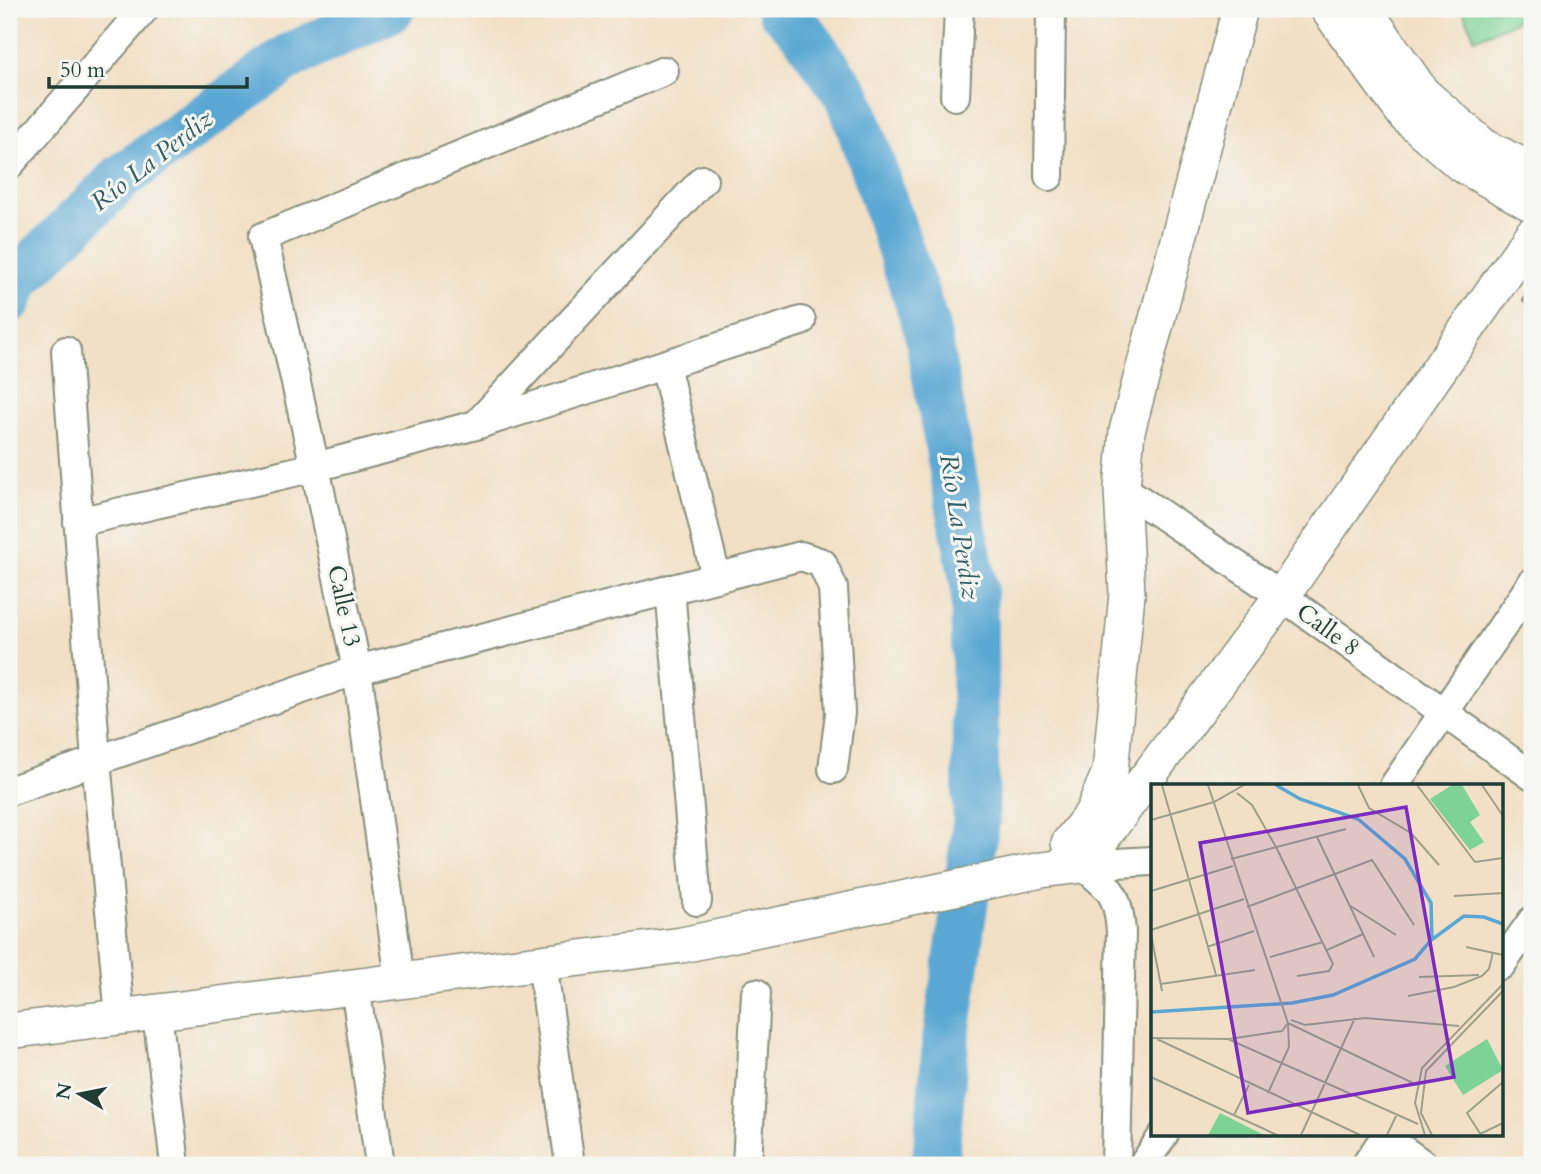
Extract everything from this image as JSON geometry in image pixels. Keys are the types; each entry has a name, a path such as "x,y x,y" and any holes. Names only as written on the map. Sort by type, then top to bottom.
{"main road":[{"path":"1058,868 1093,814 1111,772 1127,594 1122,488 1127,431 1240,9"},
{"path":"1328,9 1406,116 1461,164 1532,204"},
{"path":"1364,9 1422,93 1483,146 1532,171"},
{"path":"9,1031 682,945 1058,868 1282,596 1532,235"}],"street":[{"path":"9,165 144,9"},
{"path":"955,96 959,9"},
{"path":"1049,176 1051,9"},
{"name":"Calle 13","path":"400,979 357,670 263,237 664,71"},
{"path":"476,425 703,180"},
{"path":"78,522 315,467 476,425 801,321"},
{"path":"66,351 96,760 120,1017"},
{"path":"665,365 716,577"},
{"name":"Calle 8","path":"1122,488 1282,596 1532,776"},
{"path":"9,791 357,670 801,556 822,562 833,588 840,713 833,769"},
{"path":"1395,784 1532,583"},
{"path":"670,589 697,901"},
{"path":"1058,868 1151,861"},
{"path":"1058,868 1108,886 1119,906 1121,932 1116,1165"},
{"path":"1502,964 1532,921"},
{"path":"542,962 570,1165"},
{"path":"355,985 380,1165"},
{"path":"747,1165 756,993"},
{"path":"157,1012 175,1165"},
{"path":"1143,1165 1163,1136"},
{"path":"1366,1165 1385,1136"},
{"path":"1387,1136 1424,1165"}],"green space":[{"path":"1462,9 1532,9 1532,14 1475,39"}],"building":[{"path":"1532,285 1532,308 1523,301"}],"waterway":[{"name":"Río La Perdiz","path":"9,300 19,278 122,177 290,56 391,9"},
{"name":"Río La Perdiz","path":"780,9 804,34 850,99 926,326 974,587 976,822 946,1038 935,1165"}]}
